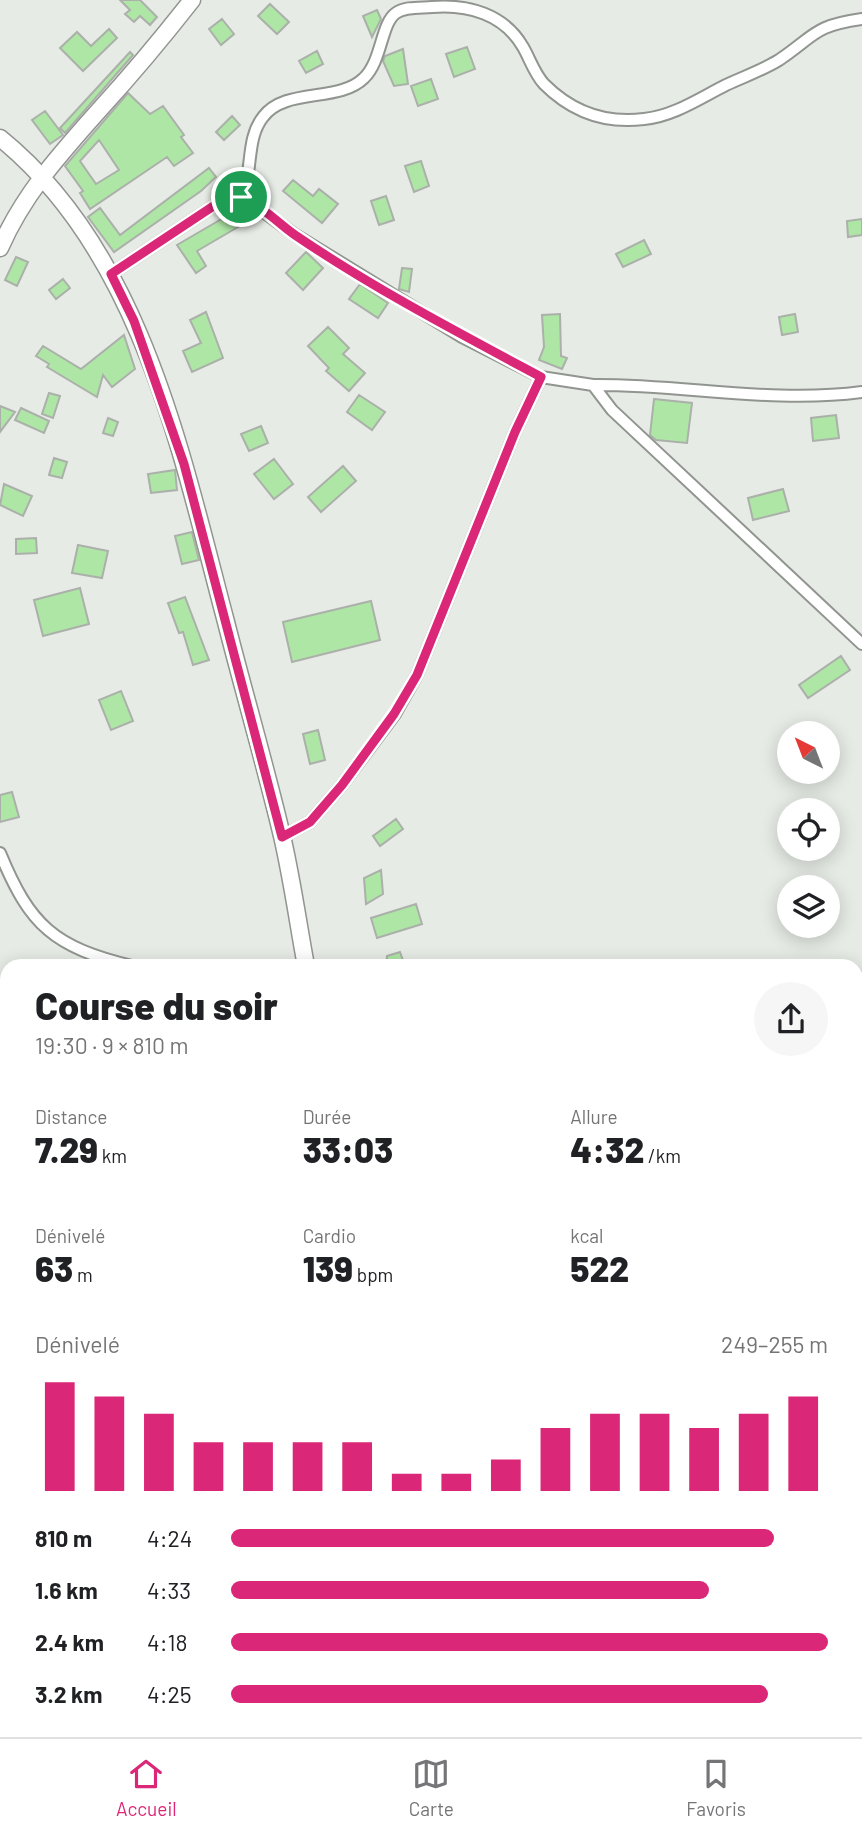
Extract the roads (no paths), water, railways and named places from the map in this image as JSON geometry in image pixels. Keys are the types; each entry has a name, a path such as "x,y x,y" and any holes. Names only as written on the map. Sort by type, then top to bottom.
{"main road":[{"path":"0,248 7,220 43,174 156,46 191,0"},
{"path":"0,138 43,174 74,214 111,274 134,321 184,464 282,837 305,959"}],"street":[{"path":"241,197 248,183 251,146 261,119 280,104 356,85 378,60 389,21 401,10 446,6 473,9 494,17 513,32 539,76 559,95 584,114 598,119 627,120 645,119 688,106 778,60 818,29 832,23 862,19"},
{"path":"111,274 227,197 241,197 379,288 462,337 541,377 593,385 790,397 862,392"},
{"path":"282,837 310,822 342,785 387,724 417,675 510,443 541,377"},
{"path":"593,385 621,419 862,644"},
{"path":"0,853 37,922 45,930 76,949 109,959"}]}
